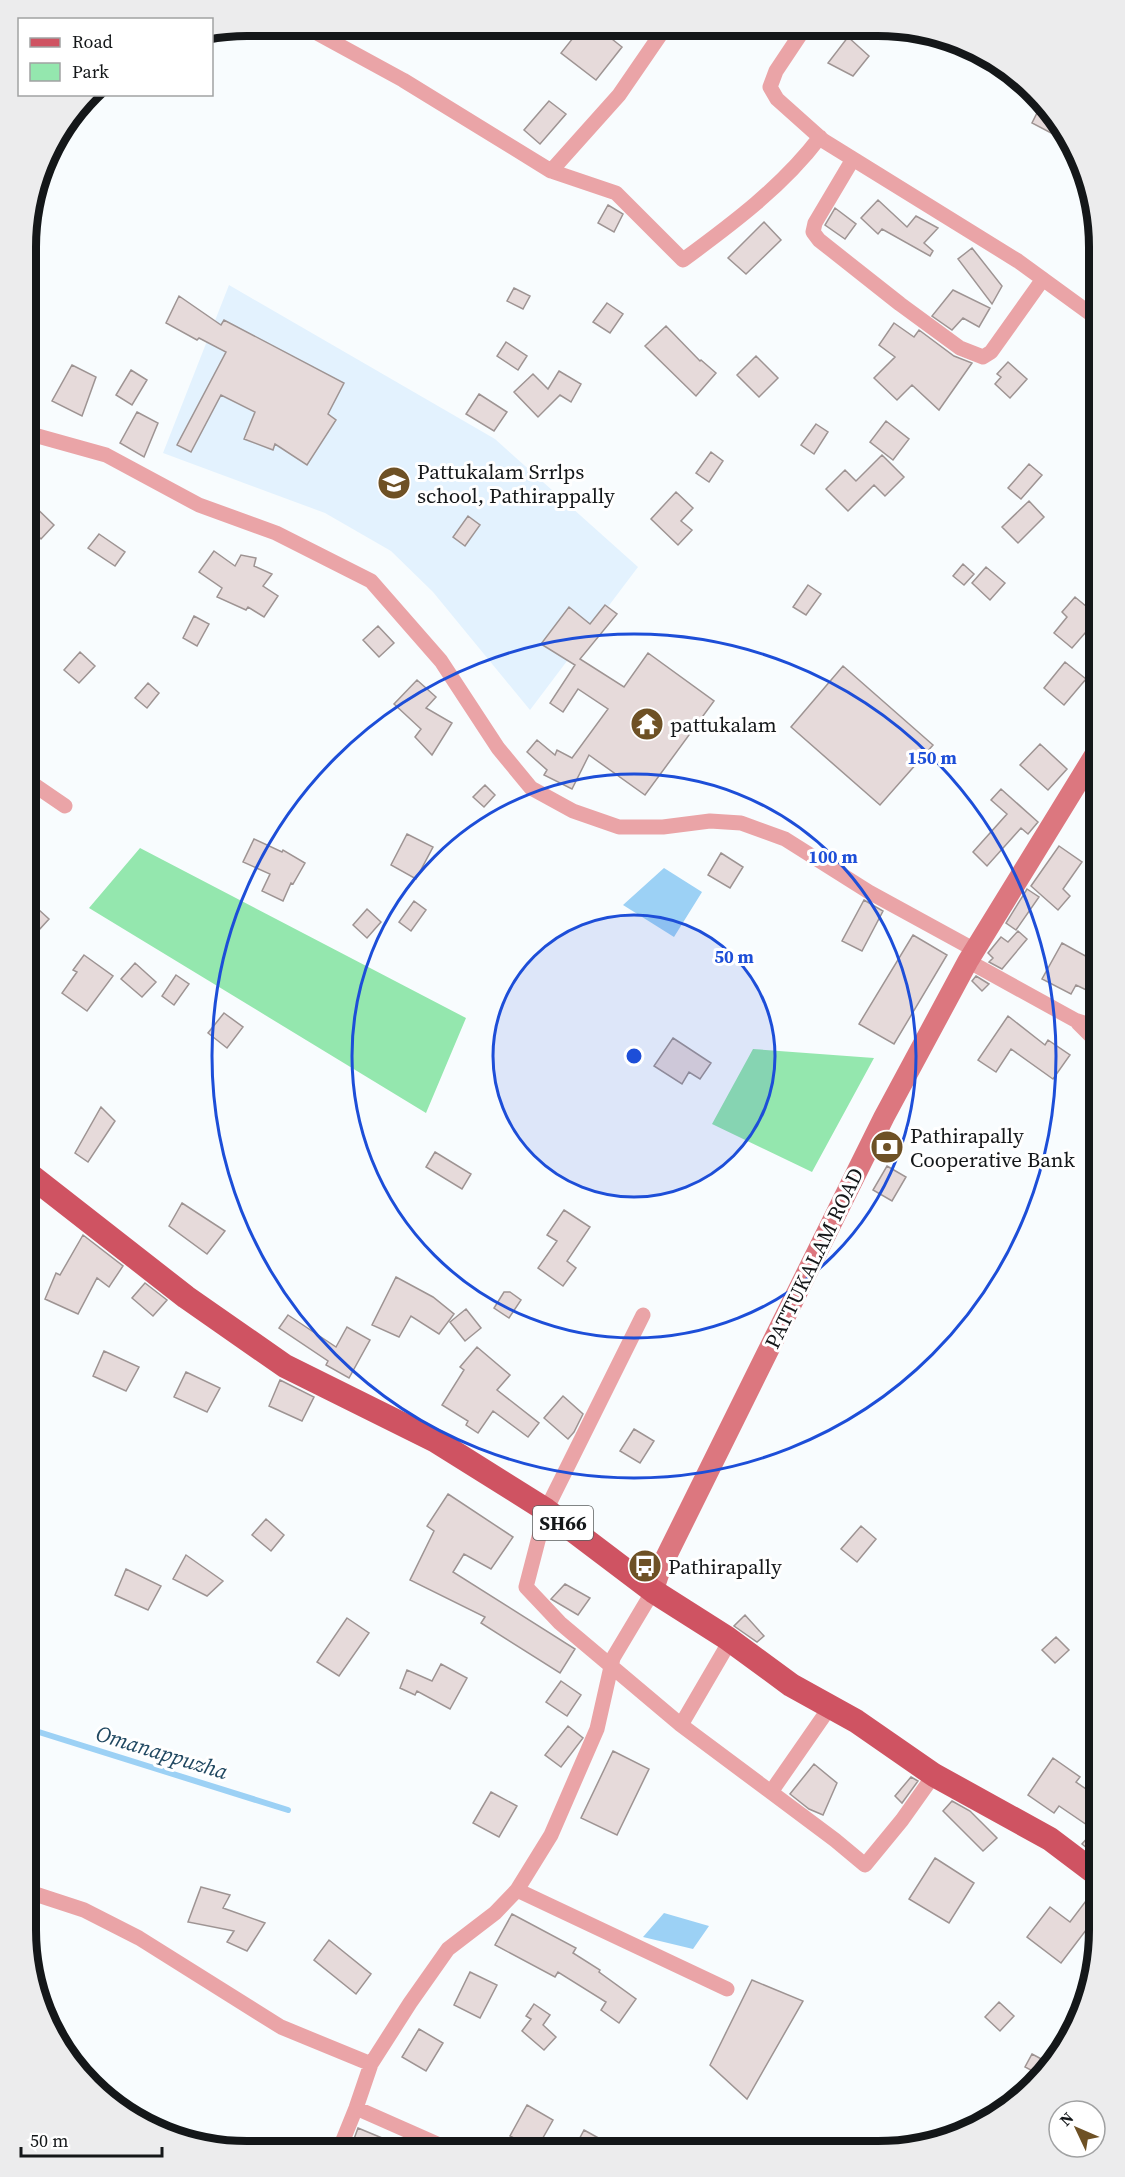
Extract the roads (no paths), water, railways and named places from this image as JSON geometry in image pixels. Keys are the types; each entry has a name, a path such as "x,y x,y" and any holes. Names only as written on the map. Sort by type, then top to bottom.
{"main road":[{"name":"PATTUKALAM ROAD","path":"653,1591 661,1567 884,1116 971,955 1089,764"},
{"name":"SH66","path":"36,1180 186,1297 285,1366 436,1441 546,1510 653,1591 730,1641 791,1685 856,1721 934,1775 1050,1839 1089,1868"}],"street":[{"path":"322,36 402,81 551,171 616,193 683,260 738,219 808,153 820,138"},
{"path":"551,171 619,96 659,36"},
{"path":"799,36 776,71 770,87 777,99 820,138 987,241 1089,312"},
{"path":"853,159 814,223 813,232 819,240 900,304 960,348 983,357 991,352 1043,279"},
{"path":"36,436 106,455 199,506 276,533 371,581 441,661 498,748 531,788 573,811 619,827 663,827 710,821 741,823 785,838 1075,1020 1089,1034"},
{"path":"36,786 64,806"},
{"path":"1075,1020 1089,1025"},
{"path":"643,1315 546,1510 526,1587 560,1623 681,1725 865,1865 902,1820 934,1775"},
{"path":"343,2141 371,2064 410,2003 448,1949 495,1913 517,1890 551,1835 597,1729 613,1658 653,1591"},
{"path":"681,1725 730,1641"},
{"path":"771,1792 830,1707"},
{"path":"517,1890 727,1989"},
{"path":"36,1894 84,1910 139,1938 281,2027 371,2064"},
{"path":"356,2109 430,2141"}],"water":[{"path":"664,868 702,892 674,937 623,905"},
{"path":"664,1913 709,1926 693,1949 643,1937"}],"waterway":[{"name":"Omanappuzha","path":"36,1731 288,1810"}],"place":[{"name":"Pattukalam Srrlps school, Pathirappally","path":"394,483"},
{"name":"pattukalam","path":"647,724"},
{"name":"Pathirapally Cooperative Bank","path":"887,1147"},
{"name":"Pathirapally","path":"645,1566"}]}
